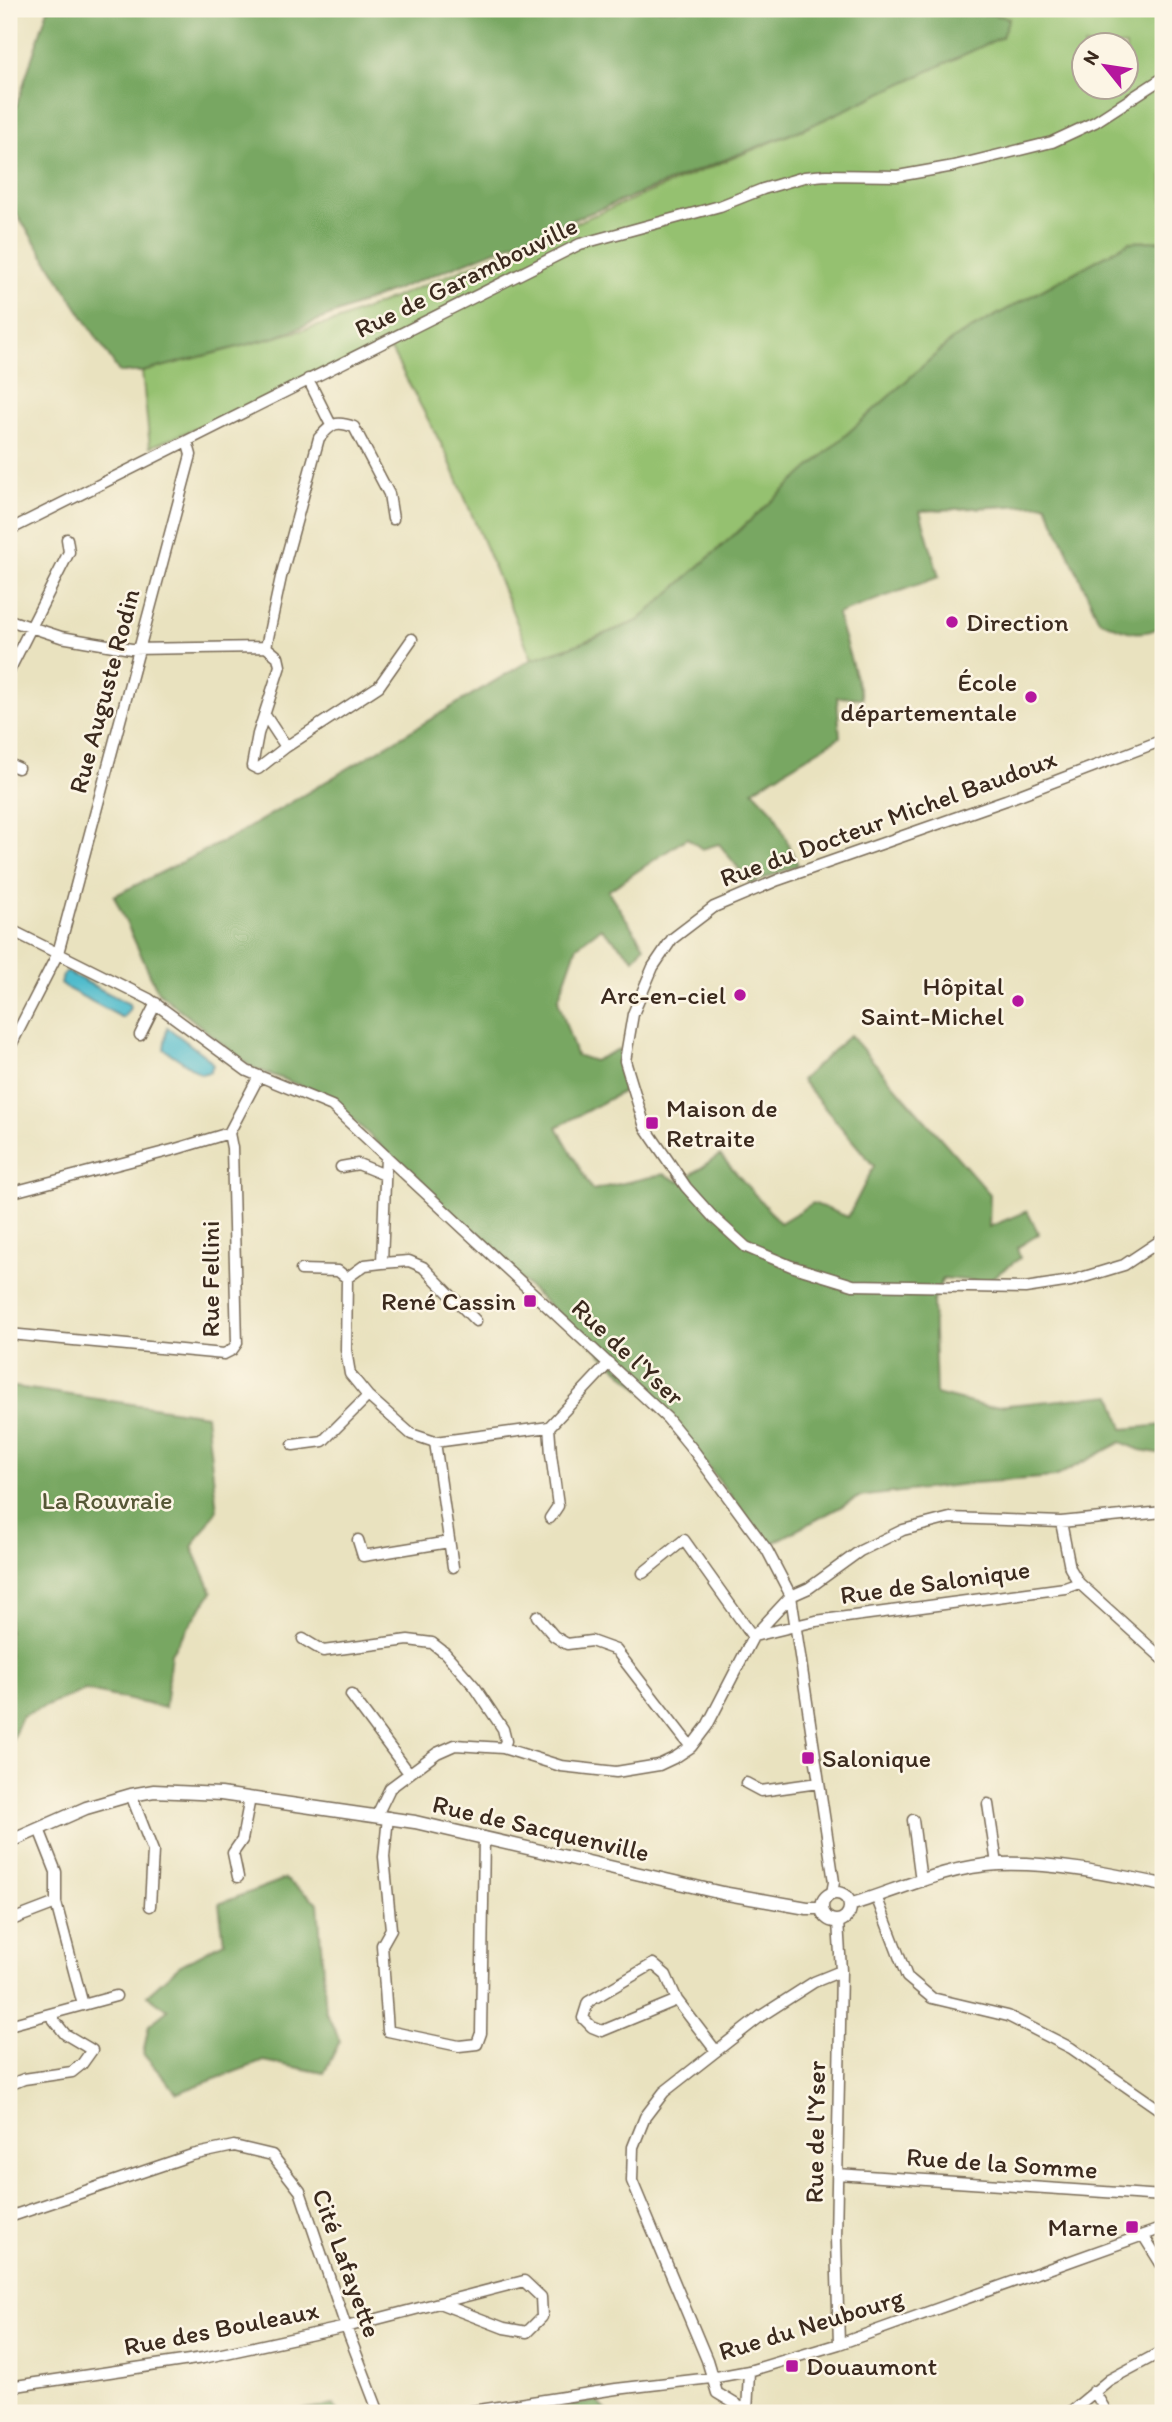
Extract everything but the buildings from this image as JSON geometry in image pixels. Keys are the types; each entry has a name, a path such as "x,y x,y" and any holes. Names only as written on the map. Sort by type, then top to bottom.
{"street":[{"name":"Rue de Garambouville","path":"9,530 580,244 720,206 804,177 826,174 898,176 954,166 1052,142 1095,122 1163,78"},
{"path":"308,379 331,425"},
{"path":"266,647 281,577 319,438 331,425 343,423 354,427 389,494 393,519"},
{"name":"Rue Auguste Rodin","path":"9,1049 58,953 191,455 187,441"},
{"path":"9,671 69,552 67,539"},
{"path":"9,620 61,637 131,649 266,647 278,657 280,666 258,734 252,766 258,769 286,747 379,686 412,639"},
{"path":"265,715 286,747"},
{"name":"Rue du Docteur Michel Baudoux","path":"1163,740 1006,800 778,880 713,907 672,940 653,967 633,1014 625,1061 645,1127 686,1187 713,1217 746,1247 791,1266 853,1285 1025,1288 1071,1281 1124,1265 1163,1239"},
{"name":"Rue de l'Yser","path":"9,929 156,1003 231,1060 259,1076 332,1105 667,1418 767,1550 791,1596 834,1882 832,1893"},
{"path":"140,1035 156,1003"},
{"path":"9,1193 229,1133 259,1076"},
{"name":"Rue Fellini","path":"9,1334 224,1354 232,1350 237,1343 232,1148 229,1133"},
{"path":"382,1263 386,1156"},
{"path":"341,1167 358,1164 385,1175"},
{"path":"347,1278 365,1265 409,1261 423,1267 476,1321"},
{"path":"302,1270 338,1272 347,1278"},
{"path":"347,1278 346,1350 350,1374 368,1395 411,1434 435,1442 550,1427 609,1363"},
{"path":"293,1445 323,1441 368,1395"},
{"path":"550,1427 558,1506 550,1518"},
{"path":"435,1442 453,1567"},
{"path":"484,1837 481,2033 477,2044 459,2046 388,2031 382,1945 391,1928 382,1816 390,1788 437,1753 456,1745 503,1748 561,1766 616,1772 659,1765 691,1747 707,1726 753,1637 791,1596 809,1588 860,1551 903,1530 950,1518 1061,1522 1163,1512"},
{"path":"1061,1522 1070,1568 1079,1583 1163,1659"},
{"path":"358,1539 363,1556 449,1542"},
{"path":"643,1573 684,1540 753,1637"},
{"name":"Rue de Salonique","path":"753,1637 797,1625 1079,1583"},
{"path":"537,1616 554,1636 567,1644 591,1641 616,1650 691,1747"},
{"path":"303,1639 323,1651 408,1640 432,1643 445,1653 475,1687 503,1729 506,1741 503,1748"},
{"path":"351,1695 409,1773"},
{"path":"746,1783 761,1791 818,1783"},
{"name":"Rue de Sacquenville","path":"9,1842 86,1808 131,1794 182,1791 382,1816 722,1893 821,1908"},
{"path":"131,1794 153,1851 150,1906"},
{"path":"237,1877 233,1853 242,1840 250,1798"},
{"path":"988,1804 998,1864"},
{"path":"913,1820 921,1881"},
{"path":"39,1829 56,1872 56,1903 83,2005"},
{"path":"850,1905 959,1870 998,1864 1039,1865 1099,1872 1163,1885"},
{"path":"832,1893 842,1894 850,1905 848,1914 838,1921 827,1919 821,1908 824,1898 832,1893"},
{"path":"876,1896 907,1977 932,1998 1008,2016 1071,2048 1163,2112"},
{"path":"9,1921 56,1903"},
{"name":"Rue de l'Yser","path":"838,1921 841,1971 836,2239 839,2344"},
{"path":"677,2000 602,2031 583,2018 588,2002 653,1964 666,1975 677,2000 716,2051"},
{"path":"749,2371 747,2412 717,2393 707,2360 632,2181 633,2147 645,2118 664,2092 761,2016 814,1982 841,1971"},
{"path":"9,2025 116,1996"},
{"path":"50,2015 65,2034 92,2050"},
{"path":"9,2085 24,2079 72,2072 92,2050 104,2043"},
{"name":"Cité Lafayette","path":"9,2217 192,2155 234,2146 272,2155 300,2192 346,2327 379,2413"},
{"name":"Rue de la Somme","path":"837,2174 1163,2196"},
{"name":"Rue du Neubourg","path":"459,2413 749,2371 839,2344 1163,2228"},
{"path":"1143,2235 1163,2267"},
{"name":"Rue des Bouleaux","path":"9,2387 203,2358 346,2327 524,2281 541,2297 542,2316 527,2332 504,2329 439,2303"},
{"path":"1069,2413 1109,2380 1163,2351"},
{"path":"1094,2391 1107,2413"}],"green space":[{"path":"48,9 951,9 954,13 990,14 1009,18 1002,37 808,127 276,337 142,372 119,372 9,202 9,129"},
{"path":"951,9 1163,9 1163,241 1130,242 953,339 638,621 532,659 447,455 391,350 150,447 142,372 337,321 808,127 1008,19 990,14 954,13"},
{"path":"1163,241 1163,625 1155,630 1139,633 1099,620 1046,504 920,511 939,577 837,614 862,698 837,697 840,737 753,790 774,812 798,865 751,884 719,844 702,849 687,838 608,891 644,946 634,959 601,928 577,946 558,1000 576,1055 594,1061 619,1049 626,1090 557,1127 592,1190 664,1174 680,1182 720,1155 780,1223 813,1203 848,1217 874,1166 801,1080 850,1035 990,1194 989,1227 1027,1211 1039,1234 1017,1248 1020,1258 986,1282 943,1278 933,1301 936,1394 987,1407 1112,1395 1123,1429 1163,1425 1163,1454 1140,1450 1121,1442 1055,1477 975,1483 859,1497 769,1545 666,1413 497,1258 330,1097 251,1067 158,992 114,896 236,835 532,659 638,621 953,339 1130,242"},
{"name":"La Rouvraie","path":"9,1386 206,1415 217,1510 192,1547 212,1592 171,1653 165,1708 85,1690 22,1716 9,1747"},
{"path":"285,1879 318,1903 326,2012 340,2041 324,2073 264,2061 177,2093 143,2054 149,2025 168,2010 147,1995 179,1966 224,1942 219,1904"},
{"path":"597,2401 609,2413 523,2413"},
{"path":"334,2405 338,2413 279,2413"}],"water":[{"path":"67,972 129,1004 130,1008 123,1018 66,988 61,984 63,975"},
{"path":"167,1027 209,1059 213,1065 210,1072 201,1074 164,1049"}],"place":[{"name":"Direction","path":"952,622"},
{"name":"École départementale","path":"1031,697"},
{"name":"Arc-en-ciel","path":"740,995"},
{"name":"Hôpital Saint-Michel","path":"1018,1001"},
{"name":"Maison de Retraite","path":"652,1123"},
{"name":"René Cassin","path":"530,1301"},
{"name":"Salonique","path":"808,1758"},
{"name":"Marne","path":"1132,2227"},
{"name":"Douaumont","path":"792,2366"}]}
